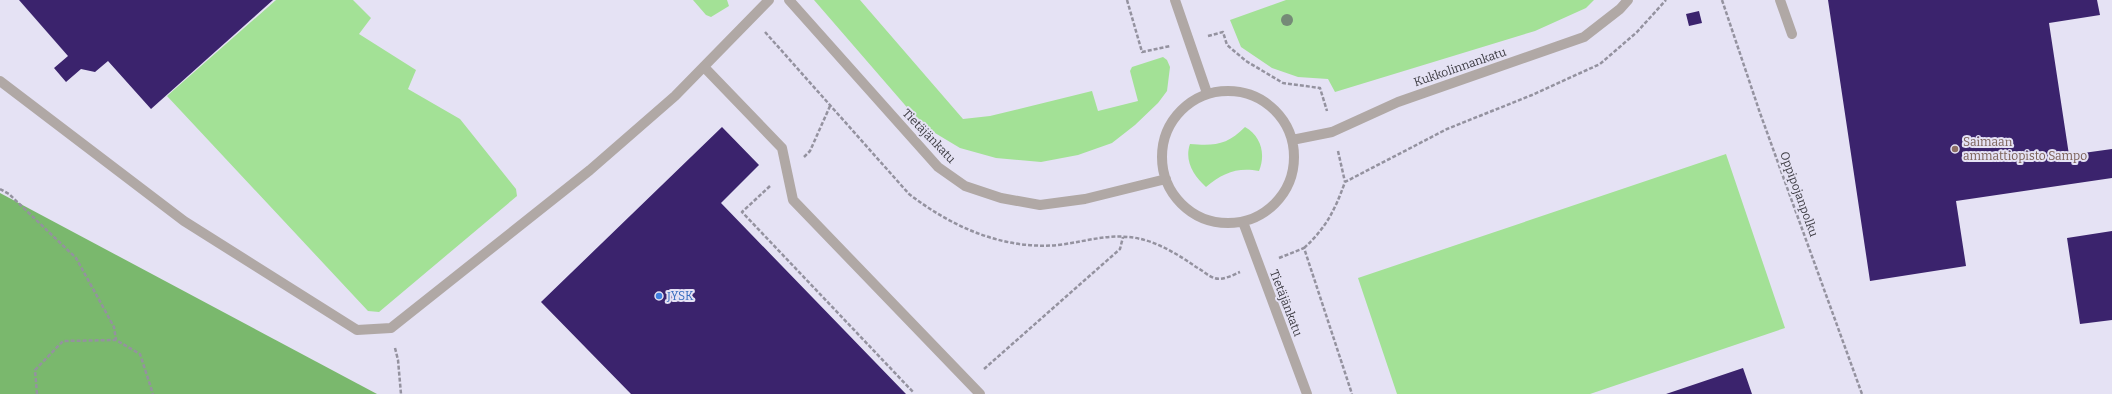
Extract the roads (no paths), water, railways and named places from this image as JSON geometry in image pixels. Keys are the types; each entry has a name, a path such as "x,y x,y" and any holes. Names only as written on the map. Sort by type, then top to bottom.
{"street":[{"path":"0,81 184,221 270,276 357,330 391,328 590,170 675,96 770,0"},
{"name":"Tietäjänkatu","path":"789,0 938,167 966,186 1001,198 1040,205 1085,199 1166,179"},
{"path":"1175,0 1207,93"},
{"name":"Kukkolinnankatu","path":"1292,140 1332,132 1398,102 1584,37 1620,9 1628,0"},
{"path":"1780,0 1792,34"},
{"path":"704,67 782,148 793,200 980,394"},
{"path":"1233,90 1259,97 1280,113 1292,140 1295,163 1288,188 1270,209 1243,222 1222,223 1198,216 1178,201 1166,179 1162,153 1168,128 1184,107 1207,93 1233,90"},
{"name":"Tietäjänkatu","path":"1243,222 1307,394"}],"place":[{"name":"Saimaan ammattiopisto Sampo","path":"1955,149"},
{"name":"JYSK","path":"659,296"}]}
